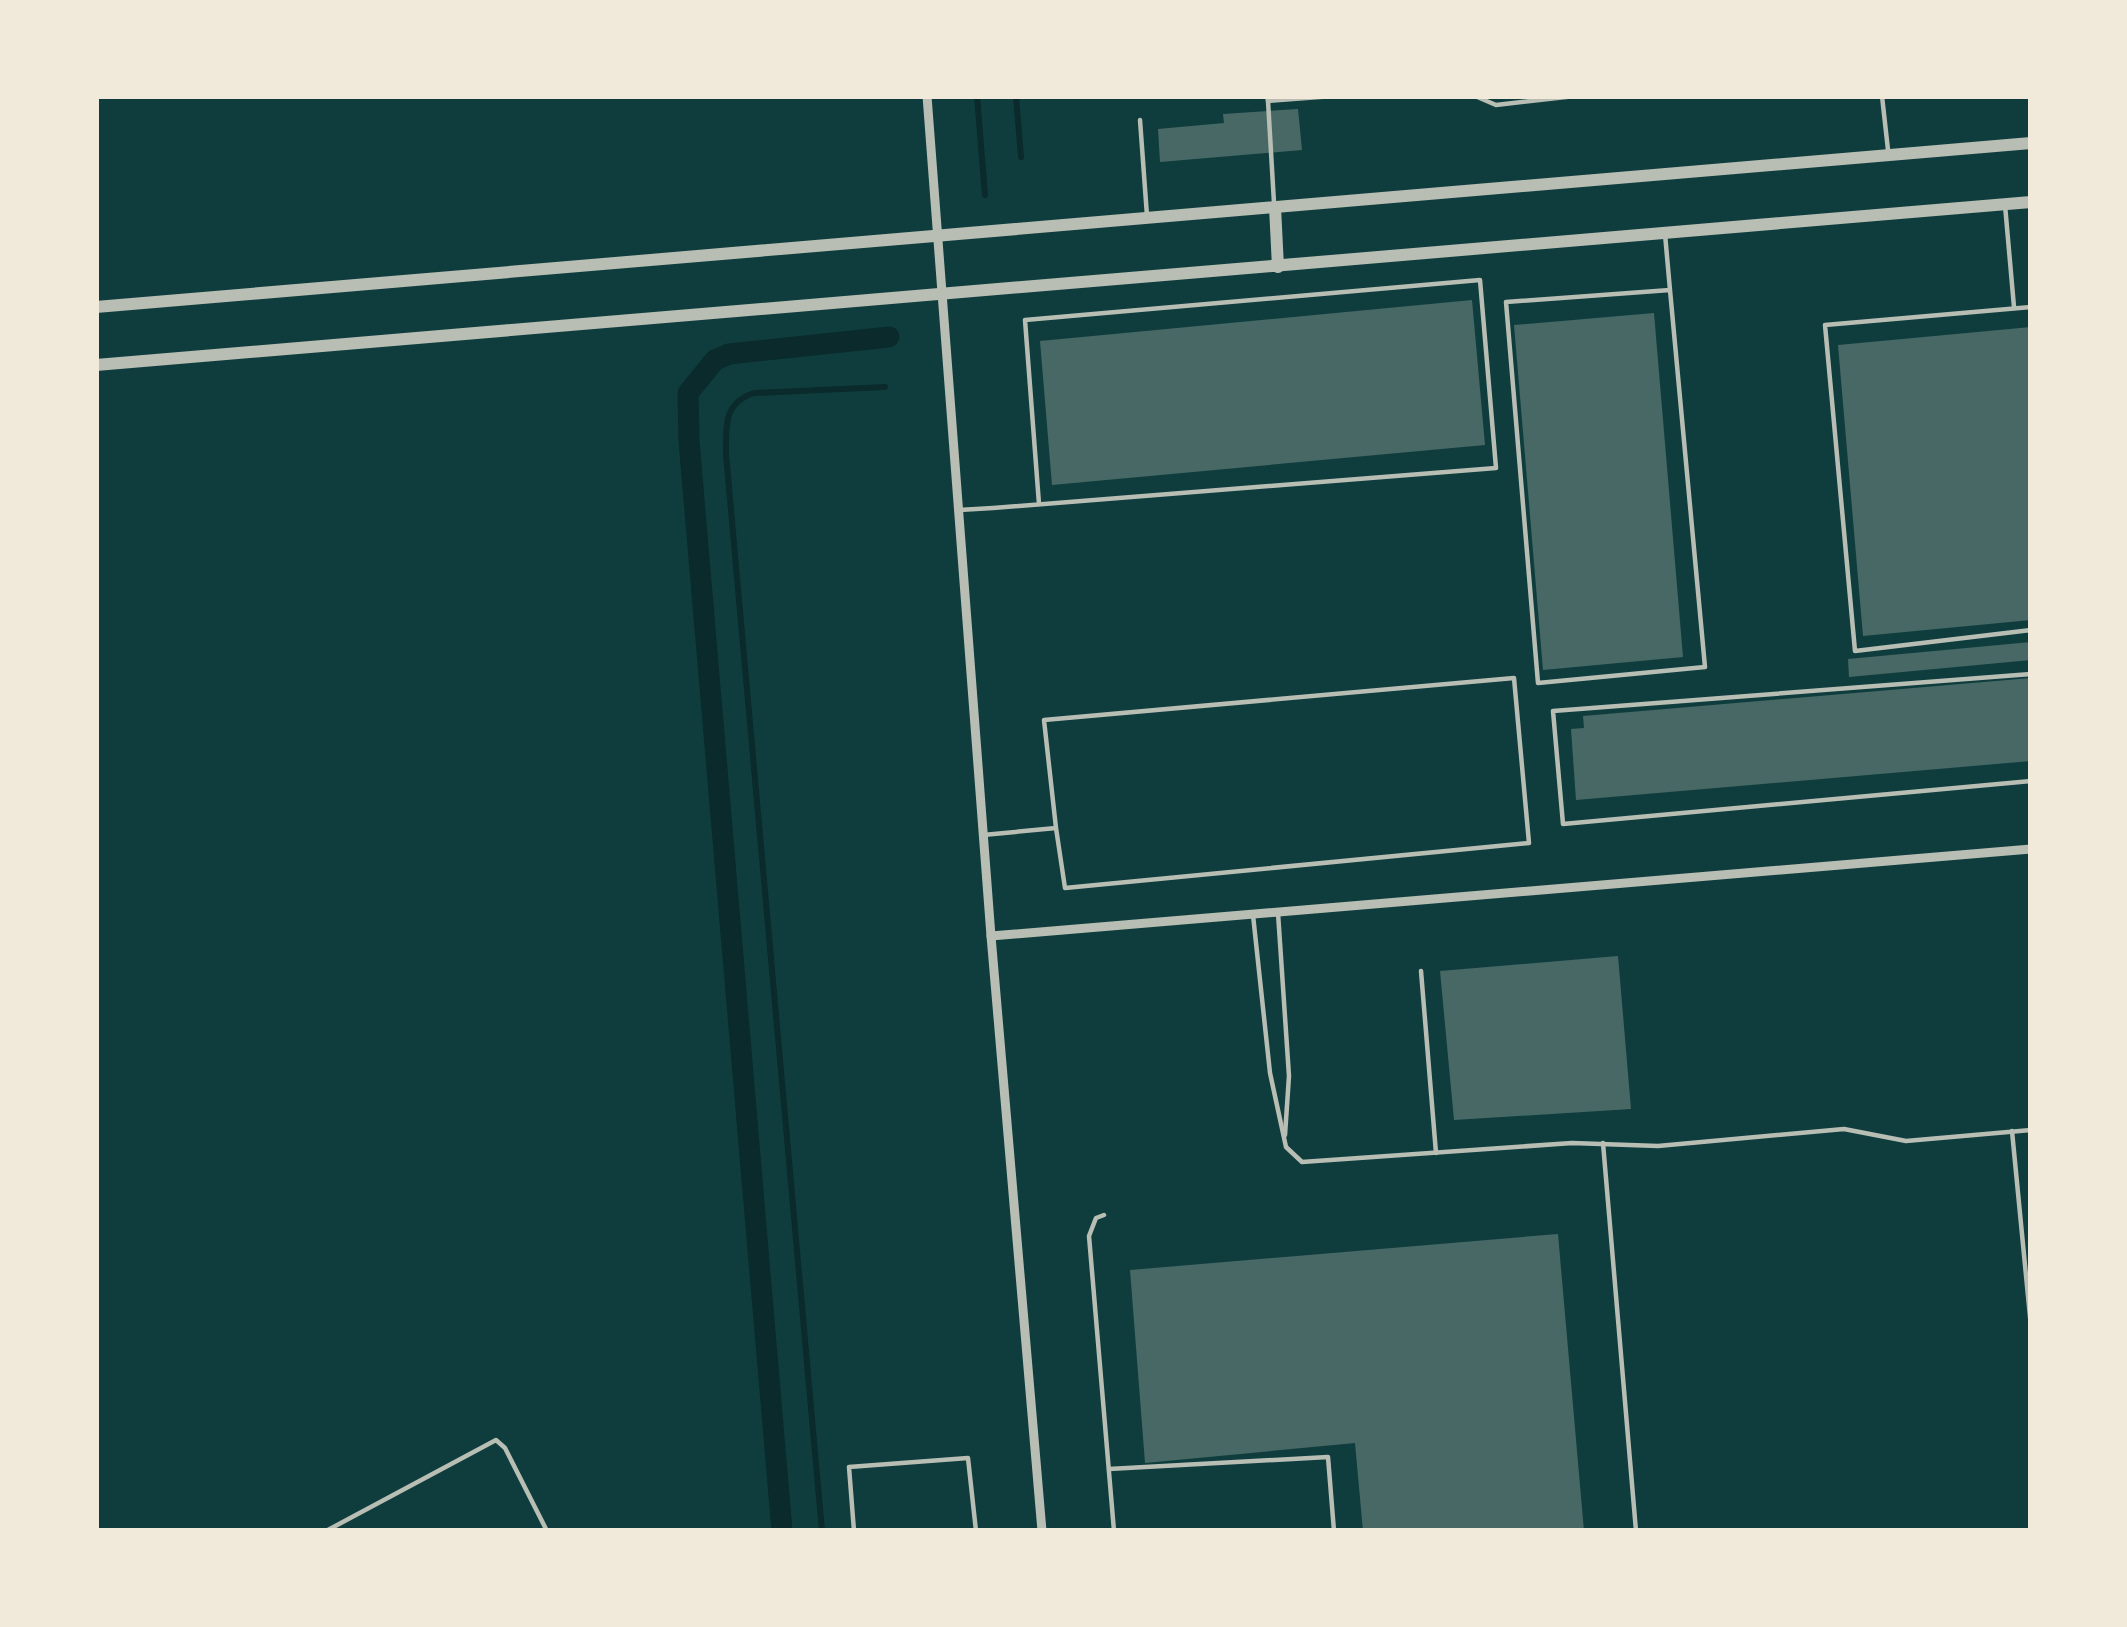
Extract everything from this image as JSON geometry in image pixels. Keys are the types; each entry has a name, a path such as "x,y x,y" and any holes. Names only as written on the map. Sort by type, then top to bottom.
{"street":[{"path":"927,96 1042,1531"},
{"path":"96,307 2031,143"},
{"path":"96,365 2031,202"},
{"path":"1275,207 1277,267"},
{"path":"991,936 2031,849"}],"lane":[{"path":"1275,207 1268,98 1333,96"},
{"path":"1475,96 1492,105 1575,96"},
{"path":"1882,96 1888,155"},
{"path":"1140,119 1148,218"},
{"path":"2005,205 2014,308"},
{"path":"1665,234 1705,667 1538,683 1506,302 1670,290"},
{"path":"959,510 1039,504 1496,468 1480,280 1025,320 1039,504"},
{"path":"2031,307 1825,325 1856,651 2031,630"},
{"path":"2031,674 1553,711 1563,824 2031,781"},
{"path":"1514,678 1529,843 1065,888 1056,828 1044,720 1514,678"},
{"path":"983,835 1056,828"},
{"path":"1278,912 1288,1076 1285,1141"},
{"path":"1253,914 1270,1073 1285,1141 1290,1154 1302,1162 1603,1143 1658,1146 1844,1129 1906,1141 2031,1130"},
{"path":"1421,971 1436,1153"},
{"path":"2012,1131 2031,1328"},
{"path":"1603,1143 1636,1531"},
{"path":"1104,1215 1096,1218 1088,1236 1114,1531"},
{"path":"326,1531 496,1440 505,1448 547,1531"},
{"path":"1109,1469 1328,1457 1334,1531"},
{"path":"854,1531 849,1467 968,1458 976,1531"}],"building":[{"path":"1298,109 1302,150 1160,162 1158,129 1224,123 1223,114"},
{"path":"1472,300 1485,445 1052,485 1040,341"},
{"path":"1654,313 1683,657 1543,670 1514,325"},
{"path":"2031,327 2031,620 1863,636 1838,345"},
{"path":"2031,642 2031,660 1849,677 1848,659"},
{"path":"2031,678 2031,761 1576,800 1571,729 1584,728 1583,716"},
{"path":"1618,956 1631,1109 1454,1120 1440,971"},
{"path":"1558,1234 1584,1531 1363,1531 1355,1443 1145,1463 1130,1270"}],"waterway":[{"path":"977,96 985,195"},
{"path":"1016,96 1021,157"},
{"path":"782,1531 688,393 715,360 729,354 889,337"},
{"path":"822,1531 726,434 732,410 754,393 885,387"}]}
